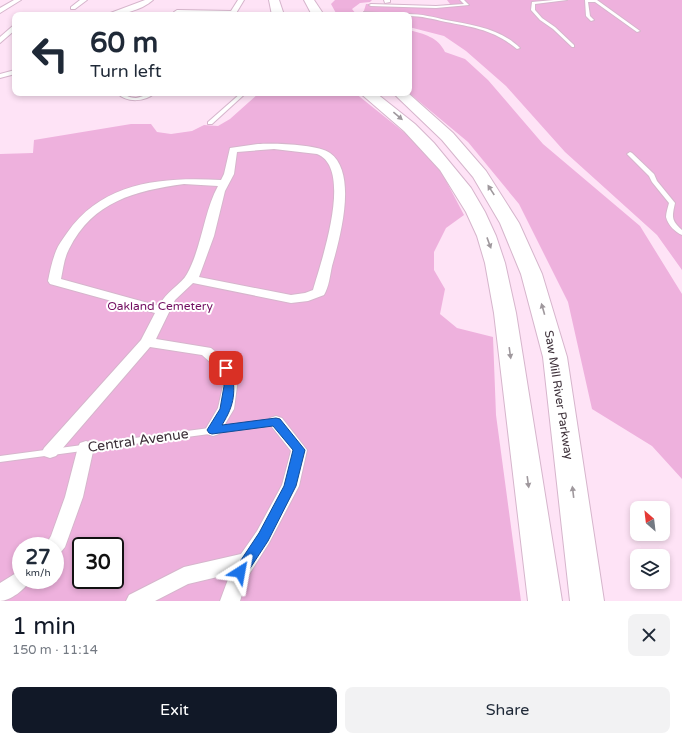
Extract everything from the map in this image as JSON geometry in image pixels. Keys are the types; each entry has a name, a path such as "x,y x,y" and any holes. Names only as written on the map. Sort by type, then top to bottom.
{"highway":[{"path":"270,12 273,0"},
{"path":"273,0 277,12"},
{"path":"310,0 316,12"},
{"path":"371,96 409,125 445,164 472,206 491,250 505,314 545,601"},
{"name":"Saw Mill River Parkway","path":"403,96 448,137 475,167 499,203 521,245 539,296 555,357 587,601"},
{"path":"577,531 599,601"}],"street":[{"path":"73,8 84,0"},
{"path":"118,12 139,6 150,0"},
{"path":"233,12 241,0"},
{"path":"0,3 15,2"},
{"path":"0,11 15,2"},
{"path":"0,26 12,26"},
{"path":"0,41 12,29"},
{"path":"0,76 12,73"},
{"path":"50,452 147,342 169,298 190,280 208,236 220,191 229,174 233,150 270,146 293,148 327,155 336,165 340,183 340,205 319,292 308,297 291,299 190,280"},
{"path":"162,311 54,281 62,250 76,229 93,210 116,196 154,185 184,181 224,183"},
{"path":"147,342 206,351 226,368 230,386 226,409 212,430"},
{"path":"230,601 240,572 263,537 290,486 299,450 276,422"},
{"path":"60,537 74,497 86,447"},
{"path":"136,601 184,576 248,561"},
{"path":"0,594 12,585"}],"lane":[{"path":"371,4 436,7 467,5 462,0"},
{"path":"565,0 533,3 533,10 541,19 554,28 573,46"},
{"path":"592,20 588,16 586,0 596,1 638,30"},
{"path":"412,15 427,16 478,26 507,38 518,48"},
{"path":"122,96 131,98 141,98 146,96"},
{"path":"210,123 241,96"},
{"path":"630,154 652,175 654,181 672,203 669,216 673,225 682,233"},
{"name":"Central Avenue","path":"0,459 276,422"}],"green space":[{"path":"335,0 372,0 370,2 360,3 352,9 354,12 335,12 331,4"},
{"path":"447,0 682,0 682,270 657,235 565,152 506,86 466,51 444,36 412,28 412,12 364,12 366,4 437,6 450,4"},
{"path":"412,31 430,37 439,43 445,52 465,59 488,80 543,144 640,226 682,294 682,479 652,446 592,409 568,302 519,204 468,142 412,95"},
{"name":"Oakland Cemetery","path":"256,96 359,96 410,137 442,173 464,215 446,228 434,252 434,270 445,289 440,314 457,328 493,337 496,415 521,601 0,601 0,154 33,153 34,140 131,124 151,124 157,132 171,134 192,131 204,125 218,126 230,119"}],"route":[{"path":"226,368 230,386 226,409 212,430 249,424 276,422 299,450 290,486 263,537 240,572"}]}
